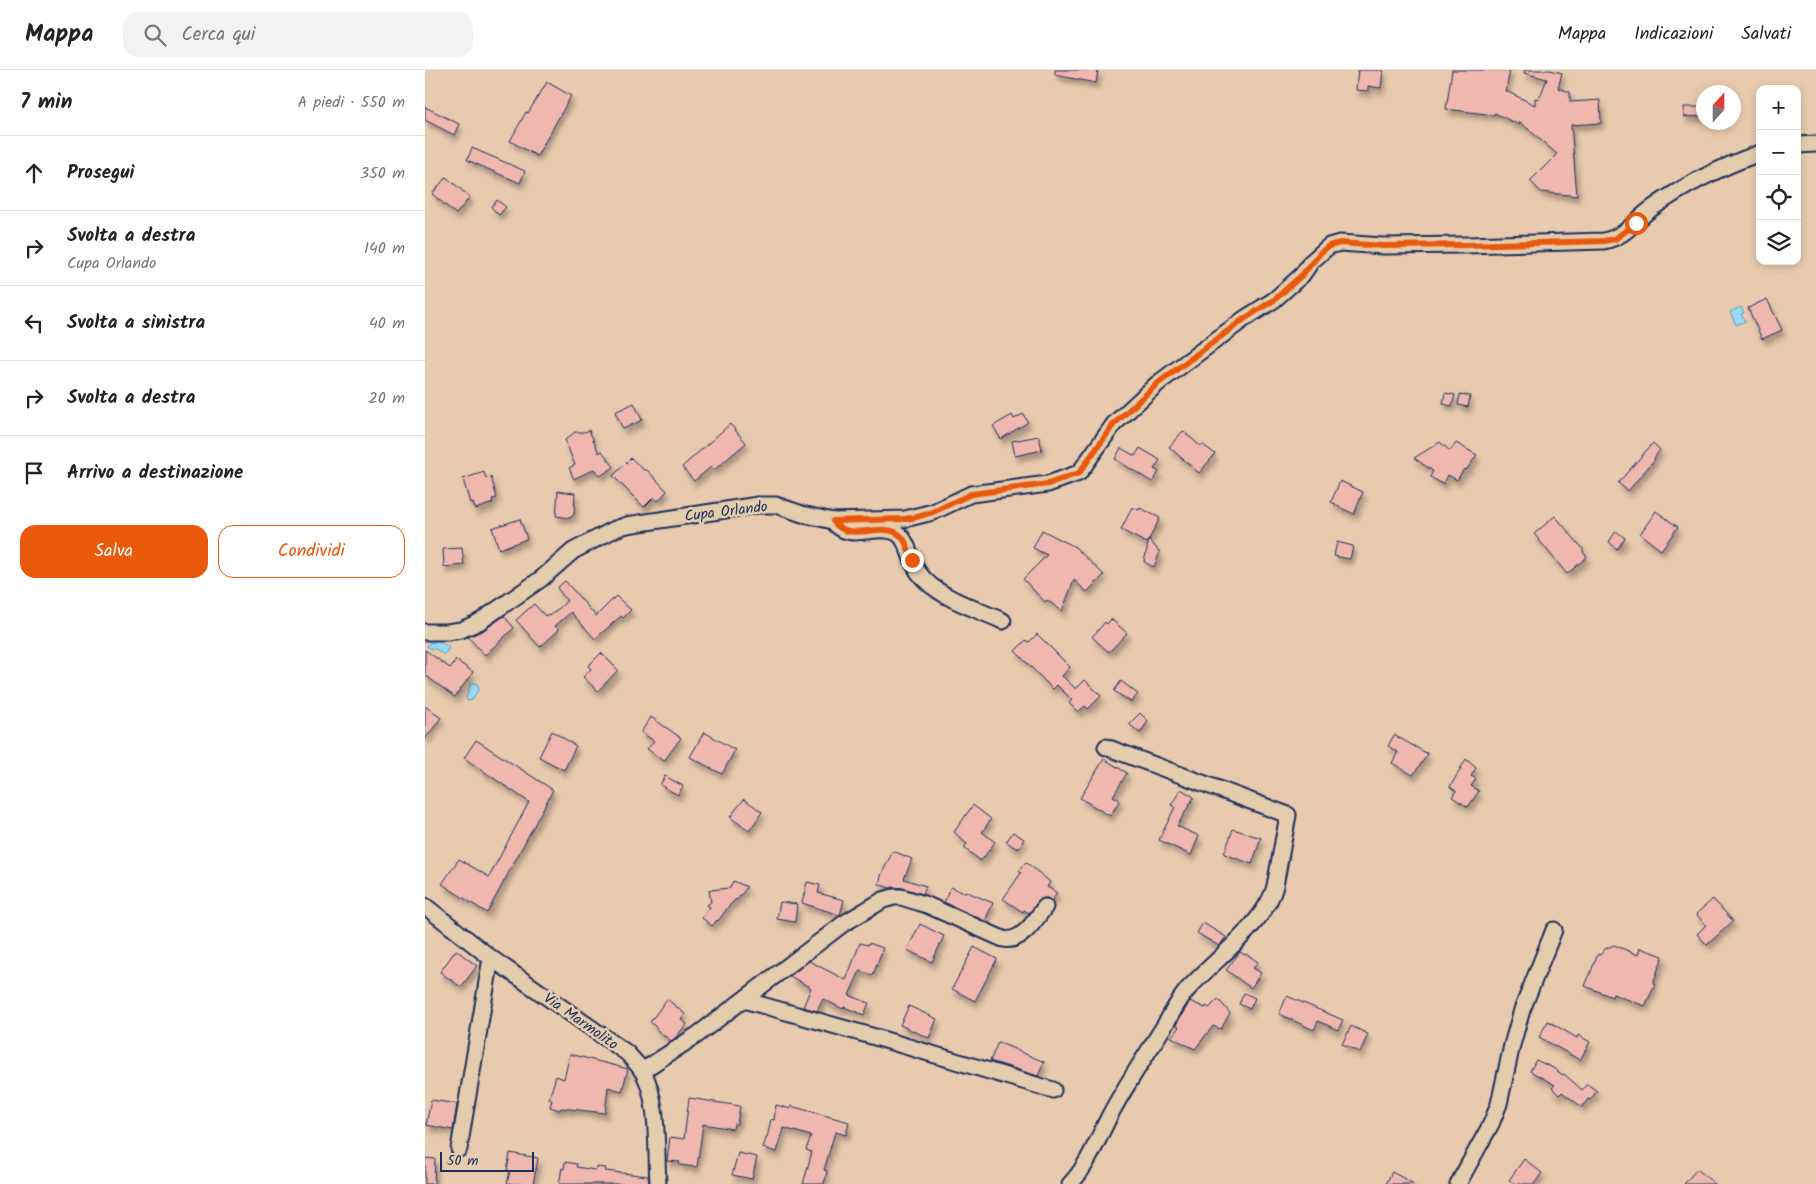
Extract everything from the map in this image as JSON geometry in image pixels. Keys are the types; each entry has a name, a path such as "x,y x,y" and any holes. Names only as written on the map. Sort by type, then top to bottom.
{"street":[{"path":"1801,145 1816,144"},
{"name":"Cupa Orlando","path":"425,632 461,630 479,622 541,580 573,551 627,525 775,505 801,514 833,521 905,519 933,512 971,494 1048,484 1079,473 1114,424 1157,384 1244,319 1274,300 1302,275 1316,257 1329,246 1340,243 1383,246 1467,245 1604,241 1615,239 1650,210 1698,180 1756,154"},
{"path":"833,521 837,528 845,532 887,530 896,532 903,537 919,574 931,586 949,597 1003,621"},
{"path":"1070,1184 1086,1162 1125,1086 1187,990 1241,936 1270,901 1275,886 1288,815 1106,747"},
{"path":"642,1071 697,1035 843,924 883,900 901,897 927,905 1010,940 1018,938 1045,907"},
{"name":"Via Marmolito","path":"425,906 491,958 627,1053 642,1071 648,1082 653,1104 658,1184"},
{"path":"1458,1184 1491,1124 1499,1104 1522,1010 1554,930"},
{"path":"459,1149 491,958"},
{"path":"744,1000 1053,1090"}],"water":[{"path":"1741,307 1744,313 1741,314 1745,321 1736,325 1730,312"},
{"path":"436,639 449,648 444,655 434,648 432,649 427,646"},
{"path":"471,683 477,683 479,689 472,700 467,701 466,698"}],"building":[{"path":"1055,70 1098,70 1096,83 1055,75"},
{"path":"1358,70 1383,70 1381,88 1368,86 1368,91 1356,90"},
{"path":"1452,70 1510,70 1506,91 1535,105 1535,98 1539,99 1547,79 1524,73 1525,70 1550,70 1562,73 1558,88 1570,92 1570,102 1600,100 1601,123 1571,125 1577,196 1541,192 1530,181 1557,154 1520,122 1519,125 1495,113 1494,115 1446,109"},
{"path":"547,82 571,96 537,156 510,141 526,112 528,113"},
{"path":"425,107 459,124 454,135 425,120"},
{"path":"1684,107 1696,107 1696,116 1684,117"},
{"path":"472,148 525,171 520,183 467,160"},
{"path":"446,177 470,197 456,214 432,194"},
{"path":"497,200 506,207 499,215 491,207"},
{"path":"1767,299 1782,330 1762,339 1748,308"},
{"path":"1445,393 1455,395 1452,406 1443,404"},
{"path":"1460,394 1470,396 1468,407 1458,405"},
{"path":"634,403 642,420 623,429 615,412"},
{"path":"1023,414 1028,422 1001,439 993,426 1012,415 1014,419"},
{"path":"730,424 746,443 714,470 711,467 694,481 682,467"},
{"path":"589,430 599,453 602,451 614,467 600,476 594,469 574,479 569,468 575,465 565,440 575,432"},
{"path":"1183,431 1200,446 1202,444 1215,454 1199,473 1169,447"},
{"path":"1039,436 1042,450 1015,456 1012,441"},
{"path":"1440,442 1450,451 1456,443 1477,455 1457,480 1448,475 1443,484 1430,477 1433,471 1414,458"},
{"path":"1653,443 1660,450 1655,459 1628,491 1618,483"},
{"path":"1121,448 1135,456 1140,448 1160,460 1154,469 1159,472 1152,482 1115,459"},
{"path":"631,458 645,471 646,469 667,491 658,501 654,497 644,507 613,476"},
{"path":"484,472 486,478 491,477 497,498 492,499 493,503 475,509 473,502 470,503 463,479"},
{"path":"1340,481 1363,492 1354,514 1331,502"},
{"path":"558,491 575,493 574,514 570,518 556,516"},
{"path":"1132,507 1139,510 1140,508 1160,518 1147,543 1121,530"},
{"path":"1656,511 1678,527 1661,550 1640,534"},
{"path":"1555,516 1583,549 1587,557 1567,574 1534,534"},
{"path":"520,519 527,539 499,549 492,528"},
{"path":"1042,530 1075,547 1104,575 1087,592 1074,580 1062,611 1047,600 1045,602 1023,579 1047,555 1033,548"},
{"path":"1616,531 1625,538 1617,549 1609,542"},
{"path":"1149,540 1160,552 1154,567 1144,562"},
{"path":"1337,542 1353,546 1350,559 1334,556"},
{"path":"462,548 464,565 444,567 443,549"},
{"path":"565,581 596,616 616,596 631,610 623,618 621,616 595,639 571,612 555,626 559,630 540,647 516,620 534,604 545,616 548,614 550,616 567,601 557,588"},
{"path":"504,616 514,628 485,655 468,637 484,630"},
{"path":"1111,619 1127,633 1109,652 1092,637 1105,622 1107,624"},
{"path":"1037,634 1070,667 1062,676 1076,689 1085,680 1101,696 1088,709 1085,706 1078,712 1069,703 1072,700 1057,685 1053,689 1015,651 1026,640 1029,642"},
{"path":"425,650 450,668 456,660 473,672 455,697 425,675"},
{"path":"601,653 618,670 598,691 583,677 591,669 588,666"},
{"path":"1121,681 1138,694 1131,702 1114,691"},
{"path":"425,706 441,718 425,739"},
{"path":"1140,713 1148,721 1140,733 1129,724"},
{"path":"651,717 681,738 664,761 647,749 654,741 641,732"},
{"path":"552,731 576,746 564,770 539,757"},
{"path":"704,732 735,750 722,774 690,757"},
{"path":"1394,735 1428,754 1413,775 1392,763 1398,752 1388,746"},
{"path":"476,740 553,790 487,913 442,884 459,859 489,877 529,802 464,758"},
{"path":"1104,759 1127,773 1113,796 1120,800 1110,816 1080,798"},
{"path":"1466,759 1476,768 1471,776 1476,779 1471,786 1479,791 1468,807 1452,797 1456,791 1450,787"},
{"path":"665,776 683,786 678,795 660,785"},
{"path":"1181,789 1194,797 1177,826 1199,836 1191,855 1159,840 1175,807 1171,805"},
{"path":"744,799 762,812 749,831 730,817"},
{"path":"973,805 991,819 982,832 995,842 981,861 964,848 967,844 954,832"},
{"path":"1233,829 1261,838 1252,864 1224,854"},
{"path":"1013,832 1024,839 1018,849 1006,842"},
{"path":"893,851 912,859 904,879 926,886 923,894 879,884 882,873"},
{"path":"1026,862 1050,882 1047,887 1057,893 1052,901 1047,898 1041,899 1029,913 1024,910 1023,912 1003,899 1021,873 1019,871"},
{"path":"733,881 747,887 712,926 702,918 710,907 707,905 711,902 709,890 730,888"},
{"path":"807,882 820,885 818,893 844,900 840,915 802,903"},
{"path":"951,887 993,903 985,921 944,902"},
{"path":"1713,899 1733,921 1707,945 1697,934 1706,925 1696,914"},
{"path":"780,902 797,904 795,922 777,919"},
{"path":"1203,923 1226,937 1219,946 1197,933"},
{"path":"920,924 944,936 932,962 907,950"},
{"path":"860,943 868,945 869,943 883,948 873,975 860,971 849,995 869,1003 864,1015 844,1007 843,1009 823,999 817,1011 803,1007 811,988 790,976 809,961 846,980"},
{"path":"1614,945 1638,955 1640,948 1663,956 1653,983 1655,984 1645,1006 1613,994 1612,997 1585,986 1598,954 1600,955 1605,949"},
{"path":"974,947 997,959 975,1001 952,989"},
{"path":"456,950 477,966 461,987 440,972"},
{"path":"1240,952 1258,962 1253,968 1261,973 1251,988 1226,970"},
{"path":"1244,993 1255,998 1250,1009 1239,1004"},
{"path":"1287,996 1343,1020 1338,1030 1318,1021 1314,1030 1279,1014"},
{"path":"667,999 685,1014 681,1020 687,1024 671,1041 650,1022"},
{"path":"1218,999 1230,1013 1221,1029 1213,1026 1195,1049 1171,1037 1179,1027 1176,1025 1190,1001 1209,1008"},
{"path":"909,1006 937,1019 929,1038 900,1025"},
{"path":"1548,1021 1577,1038 1578,1035 1590,1042 1580,1060 1539,1037"},
{"path":"1351,1026 1368,1034 1360,1052 1342,1044"},
{"path":"998,1042 1044,1062 1038,1076 990,1061"},
{"path":"570,1054 628,1069 622,1091 608,1087 605,1113 561,1108 560,1110 550,1107 552,1100 549,1099 556,1076 564,1079"},
{"path":"1536,1060 1564,1074 1582,1090 1587,1084 1597,1091 1582,1107 1562,1092 1559,1095 1552,1088 1555,1085 1530,1071"},
{"path":"689,1098 740,1106 737,1124 734,1124 733,1129 703,1124 697,1167 679,1165 680,1162 667,1161 670,1137 684,1139"},
{"path":"431,1100 457,1104 453,1130 426,1125"},
{"path":"776,1105 791,1109 791,1106 849,1122 846,1135 835,1132 824,1170 827,1171 824,1184 803,1184 812,1152 806,1150 811,1136 784,1128 777,1152 763,1148 771,1119 774,1120"},
{"path":"510,1153 538,1158 533,1184 507,1184 510,1171 507,1171"},
{"path":"738,1153 757,1157 752,1179 732,1175"},
{"path":"425,1158 435,1159 434,1184 425,1184"},
{"path":"1524,1159 1542,1173 1534,1184 1515,1184 1509,1180"},
{"path":"565,1162 577,1164 576,1167 595,1170 596,1167 606,1168 605,1171 648,1176 649,1184 559,1184"},
{"path":"1697,1169 1715,1184 1684,1184"},
{"path":"1392,1172 1414,1184 1386,1184"}],"route":[{"path":"912,560 903,537 896,532 887,530 845,532 837,528 833,521 917,517 933,512 971,494 1048,484 1079,473 1114,424 1157,384 1244,319 1274,300 1302,275 1311,262 1329,246 1340,243 1383,246 1604,241 1615,239 1636,223"}]}
